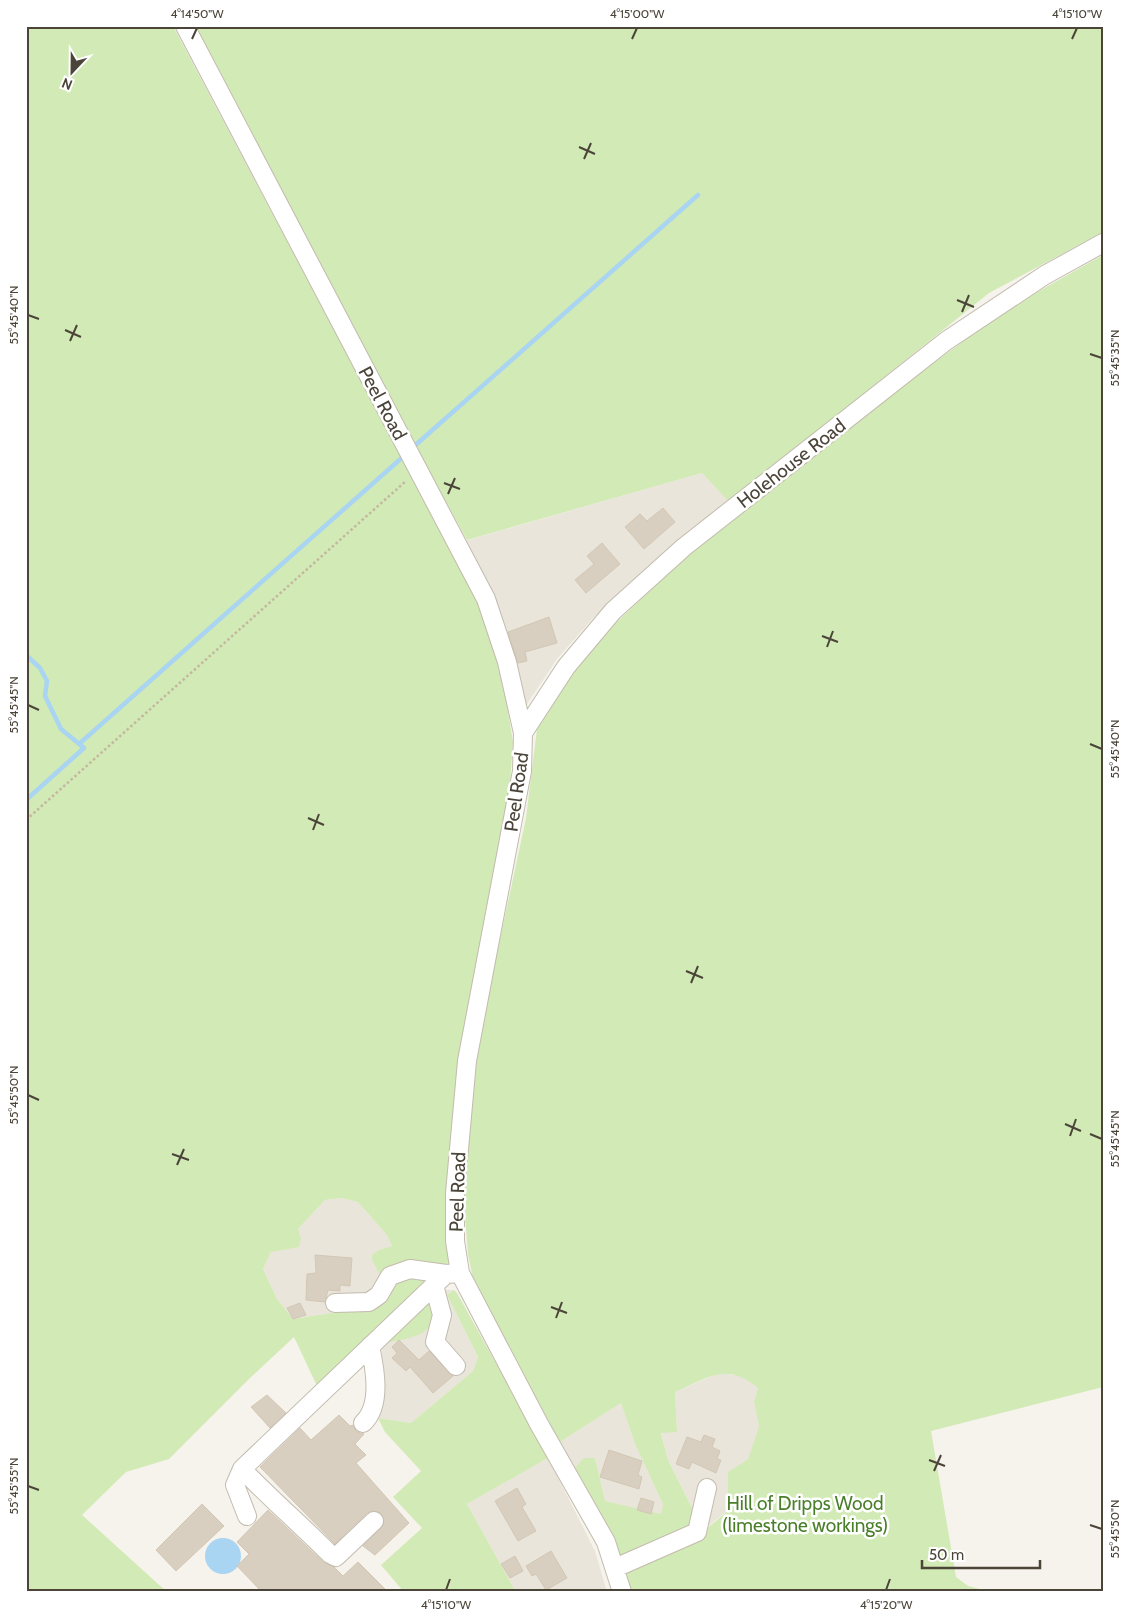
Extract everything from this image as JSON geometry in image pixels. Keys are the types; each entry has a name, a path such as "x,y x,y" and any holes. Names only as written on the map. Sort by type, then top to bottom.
{"street":[{"name":"Peel Road","path":"185,26 486,599 507,662 523,733 522,771 467,1061 455,1193 455,1242 447,1278 539,1424 606,1542 622,1592"},
{"name":"Holehouse Road","path":"523,733 566,667 613,612 684,547 946,341 1045,274 1103,243"},
{"path":"335,1303 369,1302 379,1295 390,1276 410,1269 447,1278"},
{"path":"247,1516 236,1485 242,1469 370,1346 447,1278"},
{"path":"447,1278 442,1315 435,1342 456,1366"},
{"path":"363,1423 371,1416 375,1396 375,1370 370,1346"},
{"path":"242,1469 285,1513 296,1519 330,1554 336,1556 374,1521"},
{"path":"614,1568 697,1532 707,1488"}],"path":[{"path":"26,820 412,458"}],"shaded area":[{"path":"702,473 729,502 656,562 593,618 557,659 525,707 465,541"},
{"path":"341,1198 358,1202 387,1235 392,1246 379,1250 388,1290 376,1306 293,1319 277,1299 263,1269 271,1252 301,1238 298,1229 325,1200"},
{"path":"434,1290 454,1290 447,1295 478,1357 473,1371 411,1423 378,1418 384,1373 381,1345 397,1339 415,1336"},
{"path":"719,1373 744,1376 758,1388 754,1402 759,1426 748,1459 728,1472 727,1511 701,1532 694,1512 668,1460 661,1432 677,1432 675,1392"},
{"path":"621,1403 635,1444 663,1504 661,1515 605,1501 595,1458 573,1470 560,1442"},
{"path":"548,1458 595,1551 607,1592 516,1592 467,1504"}],"green space":[{"path":"26,26 173,26 483,612 502,676 513,742 509,797 484,919 457,1077 445,1202 450,1263 317,1386 294,1337 169,1459 126,1472 82,1515 167,1592 26,1592","holes":["341,1198 358,1202 387,1235 392,1246 379,1250 372,1255 372,1260 388,1290 376,1306 293,1319 277,1299 263,1269 271,1252 299,1247 301,1238 298,1229 325,1200"]},
{"path":"196,26 1103,26 1103,232 989,293 729,502 702,473 467,540 415,446"},
{"name":"Hill of Dripps Wood (limestone workings)","path":"1103,255 1103,1387 931,1431 956,1577 968,1586 991,1592 629,1592 622,1572 690,1539 715,1522 727,1511 728,1472 748,1459 759,1426 754,1402 758,1388 736,1375 726,1374 707,1377 675,1392 677,1432 661,1433 668,1460 694,1512 691,1527 620,1557 573,1470 584,1458 595,1458 605,1501 661,1514 663,1504 635,1444 621,1403 560,1442 475,1288 468,1254 463,1190 480,1033 526,818 537,729 585,652 689,554 859,418 1007,309"},
{"path":"430,1289 440,1310 428,1328 417,1335 381,1345"},
{"path":"454,1290 548,1458 467,1504 516,1592 404,1592 381,1565 422,1528 393,1497 421,1471 385,1432 378,1418 411,1423 473,1371 478,1357 447,1295"}],"water":[{"path":"223,1538 235,1544 241,1556 235,1568 223,1574 211,1568 205,1556 211,1544"}],"building":[{"path":"663,508 675,522 644,549 625,527 640,514 647,521"},
{"path":"602,543 620,564 586,593 575,580 594,564 587,556"},
{"path":"549,617 557,643 525,652 527,661 518,663 508,632"},
{"path":"315,1255 352,1258 350,1286 340,1285 340,1291 328,1290 325,1302 306,1300 307,1274 316,1273"},
{"path":"300,1303 306,1315 293,1319 287,1308"},
{"path":"399,1340 419,1360 429,1351 453,1376 433,1393 410,1367 406,1371 392,1358 397,1353 392,1347"},
{"path":"267,1395 286,1413 270,1428 251,1407"},
{"path":"339,1415 350,1426 353,1425 357,1432 364,1434 355,1444 366,1455 356,1463 409,1523 375,1555 363,1546 384,1524 381,1513 372,1511 367,1513 335,1544 260,1467 300,1428 311,1440"},
{"path":"704,1435 715,1439 712,1447 720,1451 717,1459 721,1460 716,1473 692,1462 689,1469 676,1464 687,1437 701,1442"},
{"path":"609,1450 642,1461 638,1475 642,1477 639,1489 600,1477"},
{"path":"517,1488 526,1504 522,1507 536,1531 518,1541 495,1501"},
{"path":"641,1498 654,1502 651,1514 637,1510"},
{"path":"202,1504 224,1526 176,1571 156,1550"},
{"path":"268,1510 323,1562 334,1567 343,1576 358,1562 388,1592 262,1592 237,1566 249,1554 237,1542"},
{"path":"551,1551 567,1578 546,1590 536,1574 532,1576 526,1566"},
{"path":"515,1556 523,1571 510,1578 501,1564"}],"waterway":[{"path":"411,449 698,195"},
{"path":"79,744 405,455"},
{"path":"26,655 40,668 47,681 45,696 61,729 84,748 26,800"}]}
